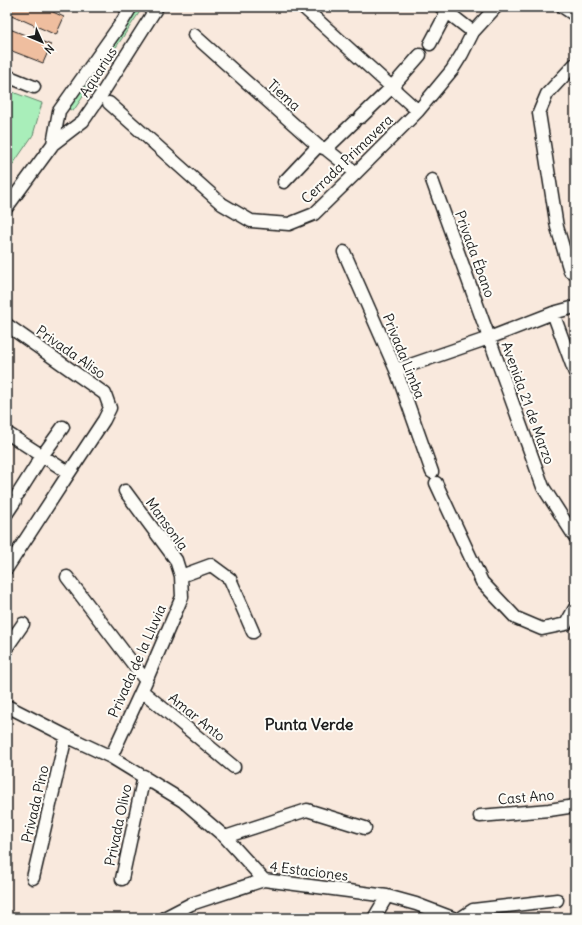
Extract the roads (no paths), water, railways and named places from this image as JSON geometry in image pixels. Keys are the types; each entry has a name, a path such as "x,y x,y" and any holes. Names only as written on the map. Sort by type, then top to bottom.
{"street":[{"name":"Aquarius","path":"53,144 59,111 122,22 130,7"},
{"name":"Aquarius","path":"7,207 53,144 83,121 104,92 157,7"},
{"path":"303,7 418,111"},
{"name":"Cerrada Primavera","path":"109,103 222,204 251,220 289,224 314,214 418,111 452,70 473,32 496,7"},
{"path":"563,7 575,15"},
{"path":"430,44 446,9 473,32"},
{"name":"Tiema","path":"194,35 322,147 356,173"},
{"path":"284,182 322,147 358,120 392,87 420,55"},
{"path":"570,271 557,227 539,113 547,94 575,64"},
{"path":"7,76 34,87"},
{"name":"Privada Ébano","path":"432,180 489,338"},
{"name":"Privada Limba","path":"344,252 396,370 434,477 482,582 516,618 542,630 566,624 575,608"},
{"name":"Avenida 21 de Marzo","path":"574,538 543,487 489,338 553,313 575,307"},
{"path":"553,313 575,373"},
{"name":"Privada Aliso","path":"7,325 105,394 110,408 104,420 69,473"},
{"path":"396,370 489,338"},
{"path":"7,513 42,456 63,426"},
{"path":"7,433 69,473 12,550 7,568"},
{"name":"Mansonla","path":"125,492 176,560 181,576"},
{"path":"181,576 211,565 230,579 254,632"},
{"name":"Privada de la Lluvia","path":"111,757 144,686 182,597 181,576"},
{"name":"Amar Anto","path":"67,577 144,686 234,767"},
{"path":"7,647 23,624"},
{"path":"7,706 111,757 144,776 182,801 225,837 264,880"},
{"name":"Privada Pino","path":"33,878 66,736"},
{"name":"Privada Olivo","path":"122,879 144,776"},
{"name":"Cast Ano","path":"480,816 549,810 575,806"},
{"path":"225,837 307,810 365,828"},
{"name":"4 Estaciones","path":"164,918 191,904 264,880 387,896 416,904 453,918"},
{"path":"374,918 387,896"},
{"path":"461,918 473,910 557,900"}],"district":[{"name":"Punta Verde","path":"309,724"}]}
